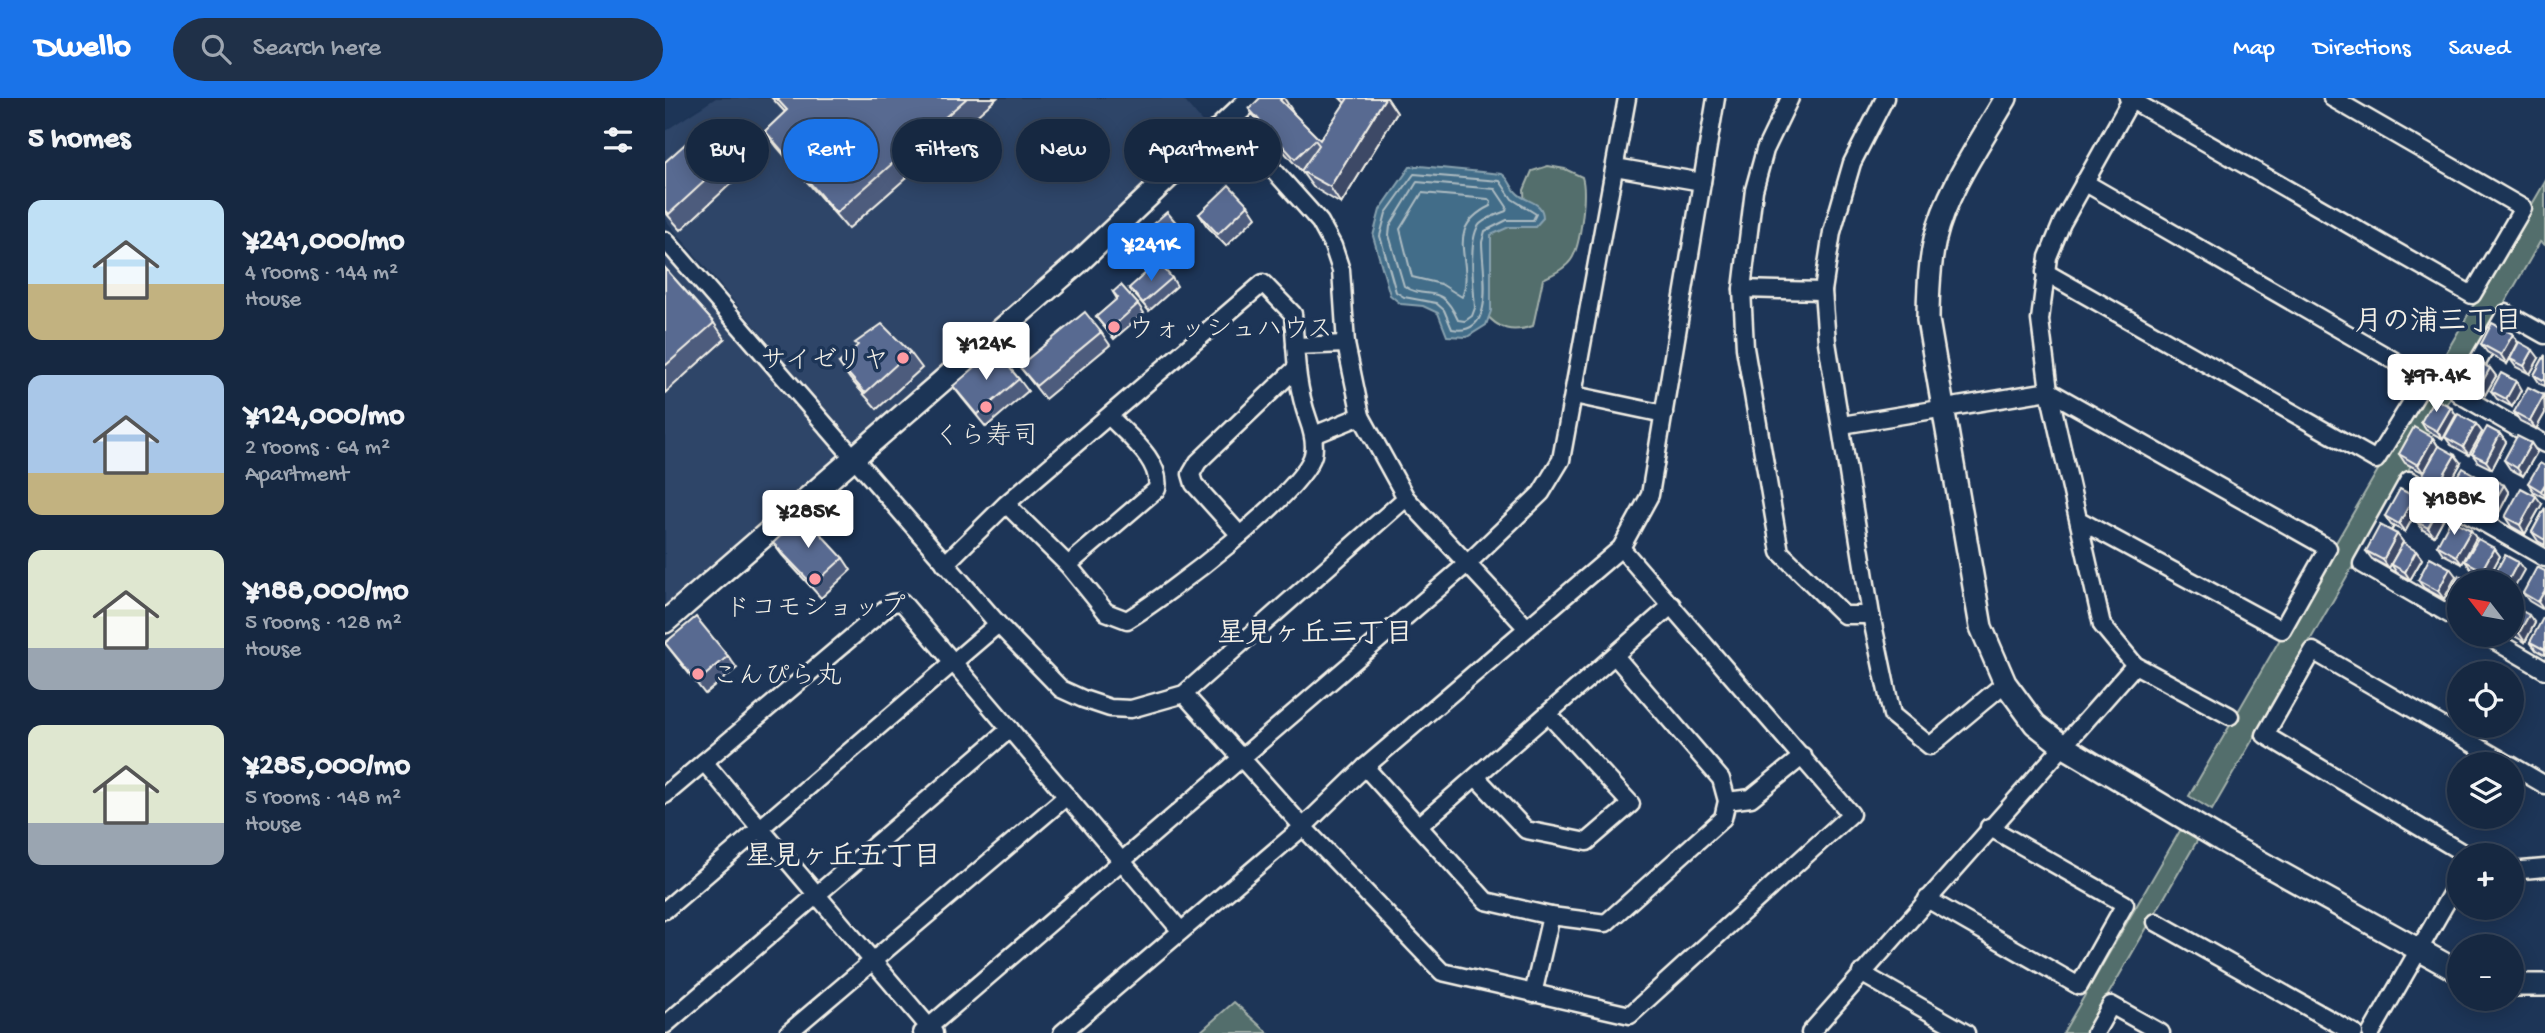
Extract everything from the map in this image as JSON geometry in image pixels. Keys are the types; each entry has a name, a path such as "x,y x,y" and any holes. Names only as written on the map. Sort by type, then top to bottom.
{"street":[{"path":"1230,119 1252,98"},
{"path":"703,762 873,961 928,1031 1122,860 1468,563 1541,493 1561,460 1627,98"},
{"path":"1062,1033 1303,827 1365,766 1621,548 1650,495 1716,98"},
{"path":"1790,98 1765,150 1753,190 1742,289 1745,348 1780,552 1844,615 1871,615"},
{"path":"1885,98 1852,163 1832,232 1823,291 1827,342 1871,615 1892,715 1930,746 2005,683"},
{"path":"2006,98 1958,183 1936,237 1929,278 1928,320 1981,627 2005,683 2035,724 2063,746 2221,840 2447,966"},
{"path":"2231,716 2135,665 2102,625 2049,391 2041,320 2045,272 2062,223 2130,99 2472,295 2523,208 2332,98"},
{"path":"1615,167 1702,181"},
{"path":"1281,178 1320,222 1333,246 1341,270 1346,344 1361,416 1406,498 1527,628"},
{"path":"665,622 857,458 1079,262 1164,182"},
{"path":"2045,272 2376,460 2426,379 2084,182"},
{"path":"665,240 857,458 998,624 1061,689 1083,699 1110,708 1131,709 1184,694 1406,498"},
{"path":"946,564 1006,504 1263,283 1293,314 1294,370 1314,435 1314,454 1305,472 1240,535 1151,605 1126,620 1107,612 1068,565 1006,504"},
{"path":"1742,289 1823,291"},
{"path":"2545,334 2506,313 2459,394 2545,444"},
{"path":"1295,346 1346,344"},
{"path":"1240,535 1193,484 1192,474 1198,462 1294,370"},
{"path":"1842,425 2049,391 2328,548 2282,630 2079,520"},
{"path":"1574,395 1664,414"},
{"path":"1314,435 1361,416"},
{"path":"1068,565 1157,489 1159,478 1154,465 1110,417"},
{"path":"2447,613 2362,564 2409,480 2545,558"},
{"path":"1184,694 1303,827 1442,972 1630,1015 1851,814 1621,548"},
{"path":"665,795 892,603 902,602 1181,931"},
{"path":"1419,826 1672,605"},
{"path":"665,910 998,624"},
{"path":"2507,648 2545,670"},
{"path":"2447,843 2265,735 2313,651 2488,752"},
{"path":"1365,766 1486,901 1551,916 1606,923 1723,818 1727,801 1721,779 1615,656"},
{"path":"1810,1033 1989,827 2135,665"},
{"path":"1476,777 1526,830 1587,842 1631,804 1548,714"},
{"path":"665,1025 1010,729"},
{"path":"1727,801 1751,798 1803,756"},
{"path":"2524,773 2545,785"},
{"path":"787,1033 1067,796"},
{"path":"1927,899 2079,986 2125,904 1989,827"},
{"path":"2524,870 2545,868"},
{"path":"2371,1033 2447,900"},
{"path":"1533,994 1551,916"},
{"path":"2156,922 2354,1033"},
{"path":"1861,973 1966,1033"},
{"path":"2524,985 2545,985"},
{"path":"2095,1033 2112,1004 2161,1033"}],"shaded area":[{"path":"716,98 1182,98 1200,119 1124,119 1124,182 1151,182 855,446 665,219 665,131"},
{"path":"665,256 841,455 665,614"}],"green space":[{"path":"1548,166 1565,169 1582,177 1583,206 1578,243 1571,260 1543,279 1533,326 1506,328 1495,323 1485,313 1481,257 1492,228 1525,215 1524,190 1532,171"},
{"path":"2545,182 2545,245 2540,242 2212,810 2189,796"},
{"path":"2181,829 2198,839 2086,1033 2063,1033"},
{"path":"1234,1002 1268,1033 1199,1033"}],"water":[{"path":"1410,167 1502,174 1516,192 1537,205 1542,212 1543,218 1535,227 1509,227 1491,235 1491,311 1486,325 1467,337 1447,336 1438,313 1423,306 1401,304 1390,295 1373,236 1380,210"}],"building":[{"path":"776,98 967,98 943,119 892,119 892,164 878,176 878,119 783,119 783,152 769,136 769,127 787,110"},
{"path":"1260,98 1282,98 1280,100 1320,140 1348,98 1385,98 1330,187 1301,171 1319,145 1315,140 1295,159 1281,144 1281,119 1258,119 1249,109"},
{"path":"686,143 686,182 704,182 669,214 665,209 665,162"},
{"path":"809,182 871,182 836,213"},
{"path":"1229,185 1248,205 1218,234 1199,214"},
{"path":"1167,212 1179,226 1138,261 1126,247"},
{"path":"1158,262 1172,278 1143,303 1129,288"},
{"path":"665,268 714,323 665,366"},
{"path":"1121,285 1138,304 1108,331 1096,317 1118,298 1113,292"},
{"path":"1085,312 1101,332 1036,386 1019,366"},
{"path":"2492,323 2513,334 2501,355 2481,344"},
{"path":"882,324 910,352 865,393 839,363 858,345 855,343"},
{"path":"2519,342 2533,350 2524,366 2510,359"},
{"path":"995,350 1019,379 977,415 953,386"},
{"path":"2545,355 2545,381 2534,375"},
{"path":"2475,360 2490,368 2480,386 2465,378"},
{"path":"2501,373 2516,381 2506,399 2491,391"},
{"path":"2528,387 2544,395 2530,421 2514,412"},
{"path":"2434,398 2451,407 2437,431 2421,422"},
{"path":"2458,414 2476,424 2463,447 2445,437"},
{"path":"2414,427 2433,438 2418,465 2399,454"},
{"path":"2487,427 2500,434 2486,461 2472,454"},
{"path":"2517,436 2531,443 2517,468 2504,460"},
{"path":"2439,446 2455,455 2439,483 2423,474"},
{"path":"2540,463 2545,466 2545,484 2541,491 2528,483"},
{"path":"2463,468 2478,477 2465,498 2450,489"},
{"path":"2490,478 2504,485 2491,507 2478,500"},
{"path":"2521,488 2536,496 2520,525 2505,517"},
{"path":"2400,489 2414,496 2399,524 2385,516"},
{"path":"2429,500 2440,506 2428,528 2417,522"},
{"path":"2545,508 2545,540 2532,532"},
{"path":"803,515 843,558 813,585 773,543"},
{"path":"2451,519 2471,530 2456,556 2437,545"},
{"path":"2380,525 2397,534 2383,560 2366,551"},
{"path":"2478,539 2494,548 2482,570 2465,561"},
{"path":"2403,543 2416,551 2405,572 2391,564"},
{"path":"2505,555 2518,562 2514,570 2497,570"},
{"path":"2430,557 2450,568 2438,591 2418,580"},
{"path":"2537,567 2545,571 2545,590 2538,602 2524,591"},
{"path":"696,617 728,656 697,682 665,643"},
{"path":"2543,618 2545,619 2545,650 2530,642"}],"place":[{"name":"ウォッシュハウス","path":"1114,327"},
{"name":"サイゼリヤ","path":"903,358"},
{"name":"くら寿司","path":"986,407"},
{"name":"ドコモショップ","path":"815,579"},
{"name":"こんぴら丸","path":"698,674"}],"district":[{"name":"月の浦三丁目","path":"2438,319"},
{"name":"星見ヶ丘三丁目","path":"1315,631"},
{"name":"星見ヶ丘五丁目","path":"843,854"}]}
